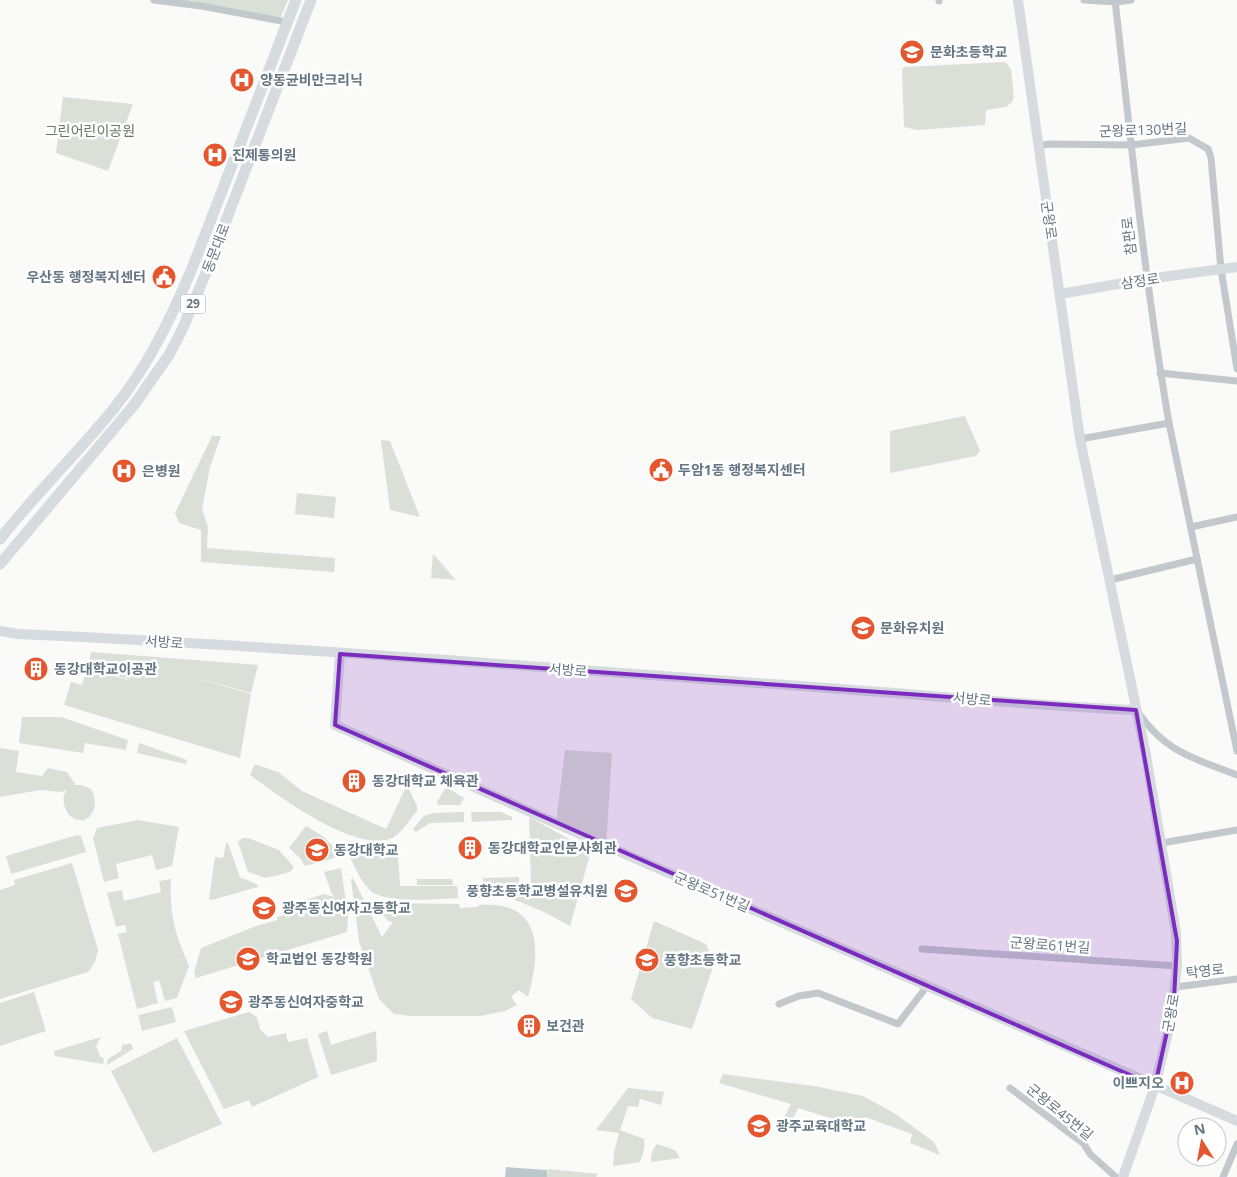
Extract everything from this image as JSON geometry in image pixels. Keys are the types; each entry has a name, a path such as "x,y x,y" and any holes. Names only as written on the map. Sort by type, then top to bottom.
{"main road":[{"name":"동문대로","path":"0,539 116,406 157,344 173,314 191,270 296,0"},
{"name":"동문대로","path":"0,564 134,405 168,355 182,330 311,0"},
{"name":"군왕로","path":"1018,0 1080,439 1136,710 1175,920 1177,966 1171,1020 1155,1086 1123,1176"},
{"name":"삼정로","path":"1060,294 1147,279 1237,267"},
{"name":"서방로","path":"0,631 18,634 136,640 943,696 1054,706 1136,710"},
{"name":"군왕로51번길","path":"340,654 335,725 609,847 1237,1121"}],"street":[{"path":"154,0 201,6 287,22"},
{"path":"1084,0 1131,0"},
{"name":"참판로","path":"1116,1 1131,145 1160,373 1237,752"},
{"name":"군왕로130번길","path":"1038,146 1048,144 1131,145 1188,138 1208,149 1211,158 1221,269"},
{"path":"1221,269 1237,369"},
{"path":"1160,373 1237,381"},
{"path":"1080,439 1169,423"},
{"path":"1191,526 1237,518"},
{"path":"1110,580 1197,559"},
{"path":"1136,710 1150,729 1181,753 1237,775"},
{"path":"1162,843 1237,830"},
{"name":"군왕로61번길","path":"922,949 1177,966"},
{"name":"탁영로","path":"1176,987 1237,979"},
{"path":"779,1004 799,996 818,993 898,1024 927,986"},
{"name":"군왕로45번길","path":"1010,1088 1084,1144 1090,1154 1123,1176"},
{"path":"1223,1177 1237,1144"}],"highlighted area":[{"path":"340,654 1136,710 1177,941 1174,1000 1155,1086 335,725"}],"green space":[{"path":"167,0 288,0 281,17"},
{"path":"1005,62 1011,69 1014,97 1012,102 1006,107 986,110 985,125 917,130 904,127 902,69 905,67"},
{"name":"그린어린이공원","path":"63,97 133,104 108,171 56,153"},
{"path":"965,416 980,451 976,456 890,473 890,431"},
{"path":"212,436 221,436 210,467 202,509 208,527 207,548 335,558 334,572 201,562 201,530 179,523 175,513"},
{"path":"381,440 390,441 420,517 390,510"},
{"path":"297,493 336,497 334,518 295,514"},
{"path":"433,554 456,580 431,578"},
{"path":"91,652 258,665 251,693 179,673 251,694 240,758 64,705 71,682 82,685 87,668 128,680 131,671 128,679 88,667"},
{"path":"22,717 61,717 128,740 126,750 85,743 83,753 19,743"},
{"path":"139,743 187,760 186,764 137,753"},
{"path":"0,748 19,751 16,772 42,776 48,768 67,772 74,785 81,785 91,789 95,802 92,814 83,820 77,820 70,816 64,802 67,789 62,792 40,790 0,797"},
{"path":"565,750 612,753 606,846 556,823"},
{"path":"255,764 278,772 302,791 386,829 407,785 417,806 417,811 394,837 379,841 360,838 319,821 250,775"},
{"path":"446,787 464,798 460,805 438,805 437,802"},
{"path":"464,812 464,822 430,823 416,832 413,829 424,816 433,813"},
{"path":"471,812 501,812 512,817 512,820 472,822"},
{"path":"531,818 591,851 570,926 544,912 511,898 477,898 476,886 531,884 529,819"},
{"path":"138,820 179,827 172,866 156,870 152,855 116,864 119,878 104,882 93,838 97,828"},
{"path":"306,826 329,842 338,857 305,866 300,858 289,848"},
{"path":"77,835 81,836 86,852 11,874 6,856"},
{"path":"242,838 248,838 279,850 294,867 290,872 266,878 248,872 238,842"},
{"path":"226,843 228,843 240,877 258,885 258,887 212,900 209,899 215,857 223,858"},
{"path":"351,844 398,855 400,886 457,886 458,898 411,900 377,894 366,886 358,873 348,853 348,847"},
{"path":"72,863 98,950 95,962 88,972 0,999 0,890 15,885 14,880"},
{"path":"341,868 348,917 347,932 196,978 194,973 201,948 256,926 277,920 277,917 305,909 303,901 323,894 335,897 332,894 324,872"},
{"path":"519,877 519,883 483,884 483,878"},
{"path":"353,878 382,937 393,922 388,921 377,906 378,903 459,904 460,908 478,907 479,905 500,906 515,911 526,920 532,932 535,946 535,963 528,997 519,990 511,997 517,1005 505,1011 480,1016 410,1016 394,1014 379,999 359,941 351,879"},
{"path":"171,879 171,903 174,924 189,966 177,998 165,1001 159,980 153,982 158,1003 137,1009 118,934 127,932 125,925 116,927 107,893 122,890 124,901 161,892 159,881"},
{"path":"417,879 452,879 453,885 417,885"},
{"path":"654,921 706,944 714,964 692,1029 652,1018 631,999"},
{"path":"34,992 46,1031 0,1046 0,1003"},
{"path":"172,1007 176,1022 142,1031 138,1015"},
{"path":"249,1012 257,1017 260,1029 268,1037 286,1033 288,1042 307,1038 318,1077 252,1107 249,1100 224,1109 184,1031"},
{"path":"327,1031 331,1045 376,1031 377,1061 331,1075 318,1034"},
{"path":"101,1037 96,1046 100,1056 104,1059 103,1064 55,1056 54,1051"},
{"path":"177,1038 222,1124 153,1153 111,1071"},
{"path":"131,1043 133,1049 107,1065 108,1059 121,1051 122,1045"},
{"path":"723,1074 814,1086 863,1096 894,1113 934,1142 940,1155 910,1143 912,1134 865,1117 859,1127 798,1108 788,1129 780,1126 791,1104 719,1083"},
{"path":"628,1088 664,1092 661,1105 640,1099 638,1107 628,1106 620,1130 644,1139 643,1154 640,1162 613,1166 614,1152 619,1133 596,1130"},
{"path":"657,1144 675,1150 680,1158 651,1162 652,1152"},
{"path":"548,1169 598,1174 596,1177 547,1177"}],"shaded area":[{"path":"506,1167 547,1170 547,1177 505,1177"}],"place":[{"name":"문화초등학교","path":"912,52"},
{"name":"양동균비만크리닉","path":"242,80"},
{"name":"진제통의원","path":"215,155"},
{"name":"우산동 행정복지센터","path":"164,277"},
{"name":"두암1동 행정복지센터","path":"661,470"},
{"name":"은병원","path":"124,471"},
{"name":"문화유치원","path":"863,628"},
{"name":"동강대학교이공관","path":"36,669"},
{"name":"동강대학교 체육관","path":"354,781"},
{"name":"동강대학교인문사회관","path":"470,848"},
{"name":"동강대학교","path":"317,850"},
{"name":"풍향초등학교병설유치원","path":"626,891"},
{"name":"광주동신여자고등학교","path":"264,908"},
{"name":"학교법인 동강학원","path":"248,959"},
{"name":"풍향초등학교","path":"647,960"},
{"name":"광주동신여자중학교","path":"231,1002"},
{"name":"보건관","path":"529,1026"},
{"name":"이쁘지오","path":"1182,1083"},
{"name":"광주교육대학교","path":"759,1126"}]}
